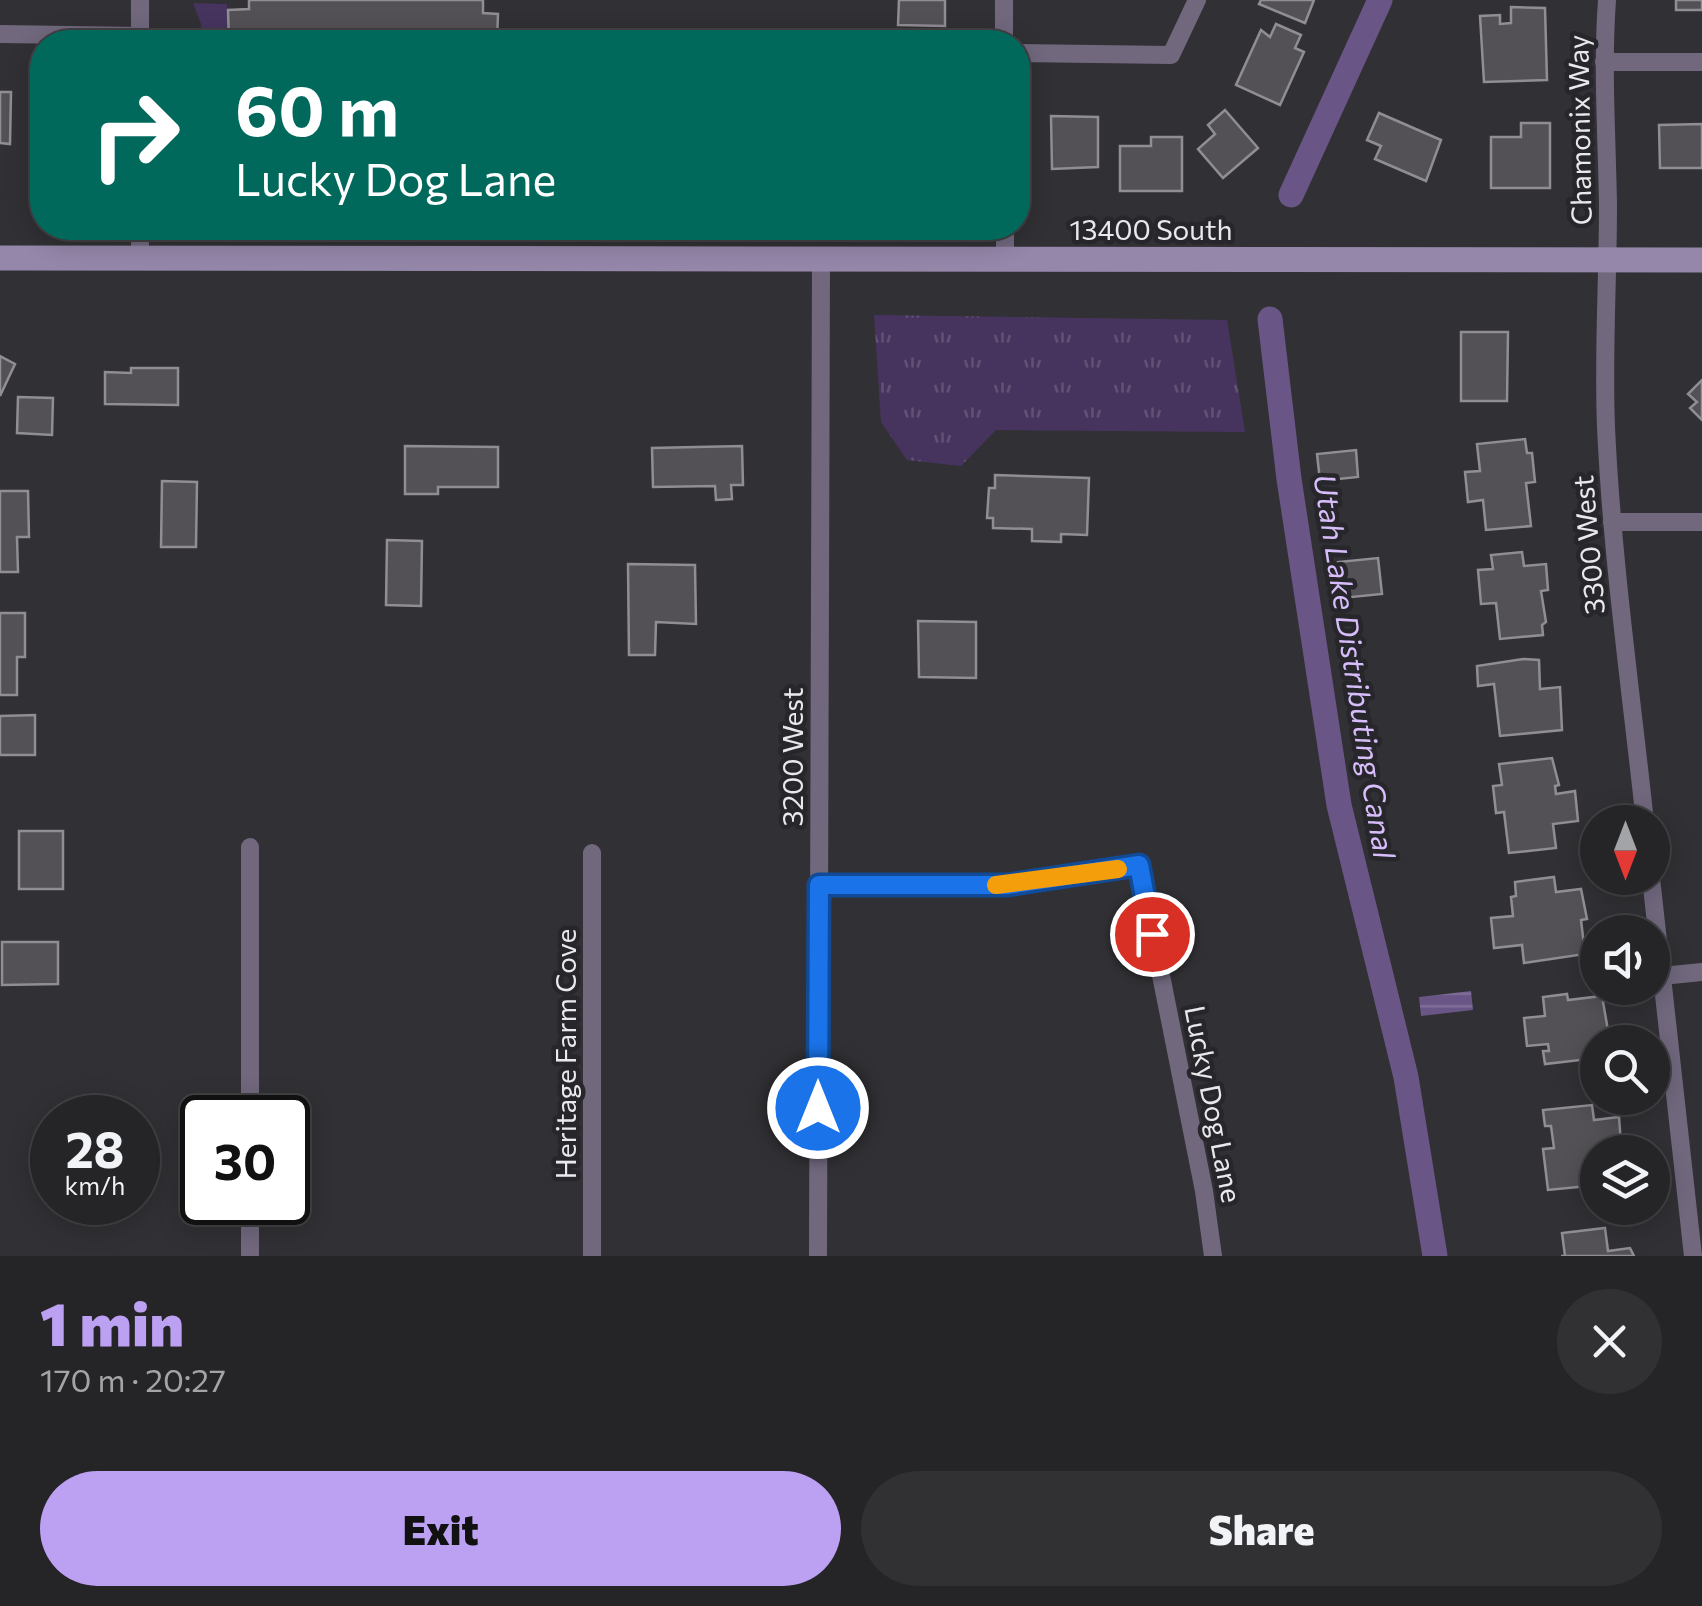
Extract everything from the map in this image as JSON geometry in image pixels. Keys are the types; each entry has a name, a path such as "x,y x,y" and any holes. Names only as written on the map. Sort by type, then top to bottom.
{"main road":[{"name":"13400 South","path":"0,258 1702,260"}],"street":[{"path":"140,0 140,30"},
{"path":"1004,0 1004,30"},
{"path":"1030,53 1171,55 1197,0"},
{"name":"Chamonix Way","path":"1607,0 1604,62 1608,260"},
{"path":"0,34 30,35"},
{"path":"1604,62 1702,62"},
{"path":"140,240 140,258"},
{"path":"1005,240 1005,258"},
{"name":"3200 West","path":"818,1256 822,258"},
{"name":"3300 West","path":"1608,260 1604,310 1612,522 1643,805"},
{"path":"1612,522 1702,522"},
{"path":"250,847 250,1095"},
{"name":"Heritage Farm Cove","path":"592,852 592,1256"},
{"name":"Lucky Dog Lane","path":"819,885 1007,885 1139,865 1204,1191 1213,1256"},
{"path":"1670,975 1702,972"},
{"path":"1665,1005 1693,1256"},
{"path":"250,1225 250,1256"}],"green space":[{"path":"193,3 227,4 228,30 201,30"},
{"path":"874,315 1227,320 1245,432 996,430 961,466 907,460 881,422"}],"shaded area":[{"path":"1471,991 1473,1010 1421,1016 1419,997"}],"building":[{"path":"249,0 483,0 483,13 498,14 497,30 229,30 228,10 249,9"},
{"path":"899,0 945,0 945,26 898,25"},
{"path":"1261,0 1314,0 1305,23 1259,4"},
{"path":"1676,0 1702,0 1702,10 1676,10"},
{"path":"1511,7 1545,8 1547,80 1484,82 1480,16 1500,15 1500,24 1511,23"},
{"path":"1276,24 1301,35 1295,48 1304,52 1280,105 1236,85 1261,30 1270,37"},
{"path":"0,92 11,92 10,144 0,143"},
{"path":"1225,110 1258,148 1223,178 1198,149 1215,134 1208,125"},
{"path":"1379,113 1441,140 1426,181 1375,159 1381,146 1367,140"},
{"path":"1051,116 1098,117 1098,167 1052,169"},
{"path":"1521,123 1550,123 1550,188 1491,188 1491,137 1521,137"},
{"path":"1702,124 1702,168 1660,168 1659,125"},
{"path":"1151,137 1182,137 1182,191 1120,191 1120,146 1151,146"},
{"path":"1461,332 1508,332 1507,401 1461,401"},
{"path":"0,356 15,364 0,396"},
{"path":"131,368 178,368 178,405 105,404 105,372 131,373"},
{"path":"1702,380 1702,420 1690,408 1697,402 1688,394"},
{"path":"18,397 53,398 52,435 17,433"},
{"path":"1525,439 1527,453 1532,453 1535,482 1526,483 1531,526 1486,530 1483,500 1468,502 1465,472 1480,471 1477,444"},
{"path":"405,446 498,447 498,487 438,487 438,494 405,494"},
{"path":"742,446 743,485 731,485 732,499 716,500 715,486 653,487 652,448"},
{"path":"1356,450 1358,477 1320,481 1317,454"},
{"path":"995,475 1089,478 1087,535 1061,534 1061,542 1032,541 1032,529 993,528 993,518 987,518 989,488 995,488"},
{"path":"162,481 197,482 196,547 161,547"},
{"path":"0,491 28,491 29,537 17,537 18,572 0,572"},
{"path":"387,540 422,541 421,606 386,605"},
{"path":"1522,552 1524,566 1546,564 1548,590 1541,591 1546,622 1542,625 1543,635 1500,639 1496,603 1481,604 1478,570 1493,569 1491,555"},
{"path":"1378,558 1382,594 1342,598 1338,562"},
{"path":"628,564 695,565 696,624 656,622 655,655 629,655"},
{"path":"0,613 25,613 25,657 17,657 17,695 0,695"},
{"path":"918,621 976,622 976,678 919,677"},
{"path":"1539,660 1540,689 1560,687 1562,730 1500,736 1494,684 1478,686 1477,666"},
{"path":"35,715 35,755 0,755 0,716"},
{"path":"1552,758 1559,785 1555,786 1556,794 1575,791 1578,821 1553,824 1556,848 1509,853 1504,812 1496,813 1493,786 1502,785 1499,764"},
{"path":"19,831 63,831 63,889 19,889"},
{"path":"1554,877 1556,892 1580,889 1586,915 1580,915 1580,955 1524,963 1522,945 1494,948 1491,918 1513,916 1511,897 1516,896 1515,882"},
{"path":"2,942 58,942 58,984 2,985"},
{"path":"1567,994 1568,1000 1580,999 1580,1005 1604,1005 1607,1025 1580,1025 1580,1060 1545,1064 1543,1051 1549,1051 1548,1044 1527,1046 1524,1018 1545,1016 1543,997"},
{"path":"1580,1106 1580,1115 1593,1115 1594,1120 1619,1117 1620,1135 1580,1135 1580,1187 1548,1190 1543,1149 1554,1148 1551,1126 1545,1126 1543,1110"},
{"path":"1605,1228 1608,1251 1630,1248 1634,1256 1565,1256 1562,1233"}],"waterway":[{"name":"Utah Lake Distributing Canal","path":"1291,195 1380,0"},
{"name":"Utah Lake Distributing Canal","path":"1270,319 1289,479 1339,805 1406,1077 1435,1256"}],"slow traffic":[{"path":"996,885 1118,869"}],"route":[{"path":"818,1108 819,885 1007,885 1139,865 1152,934"}]}
